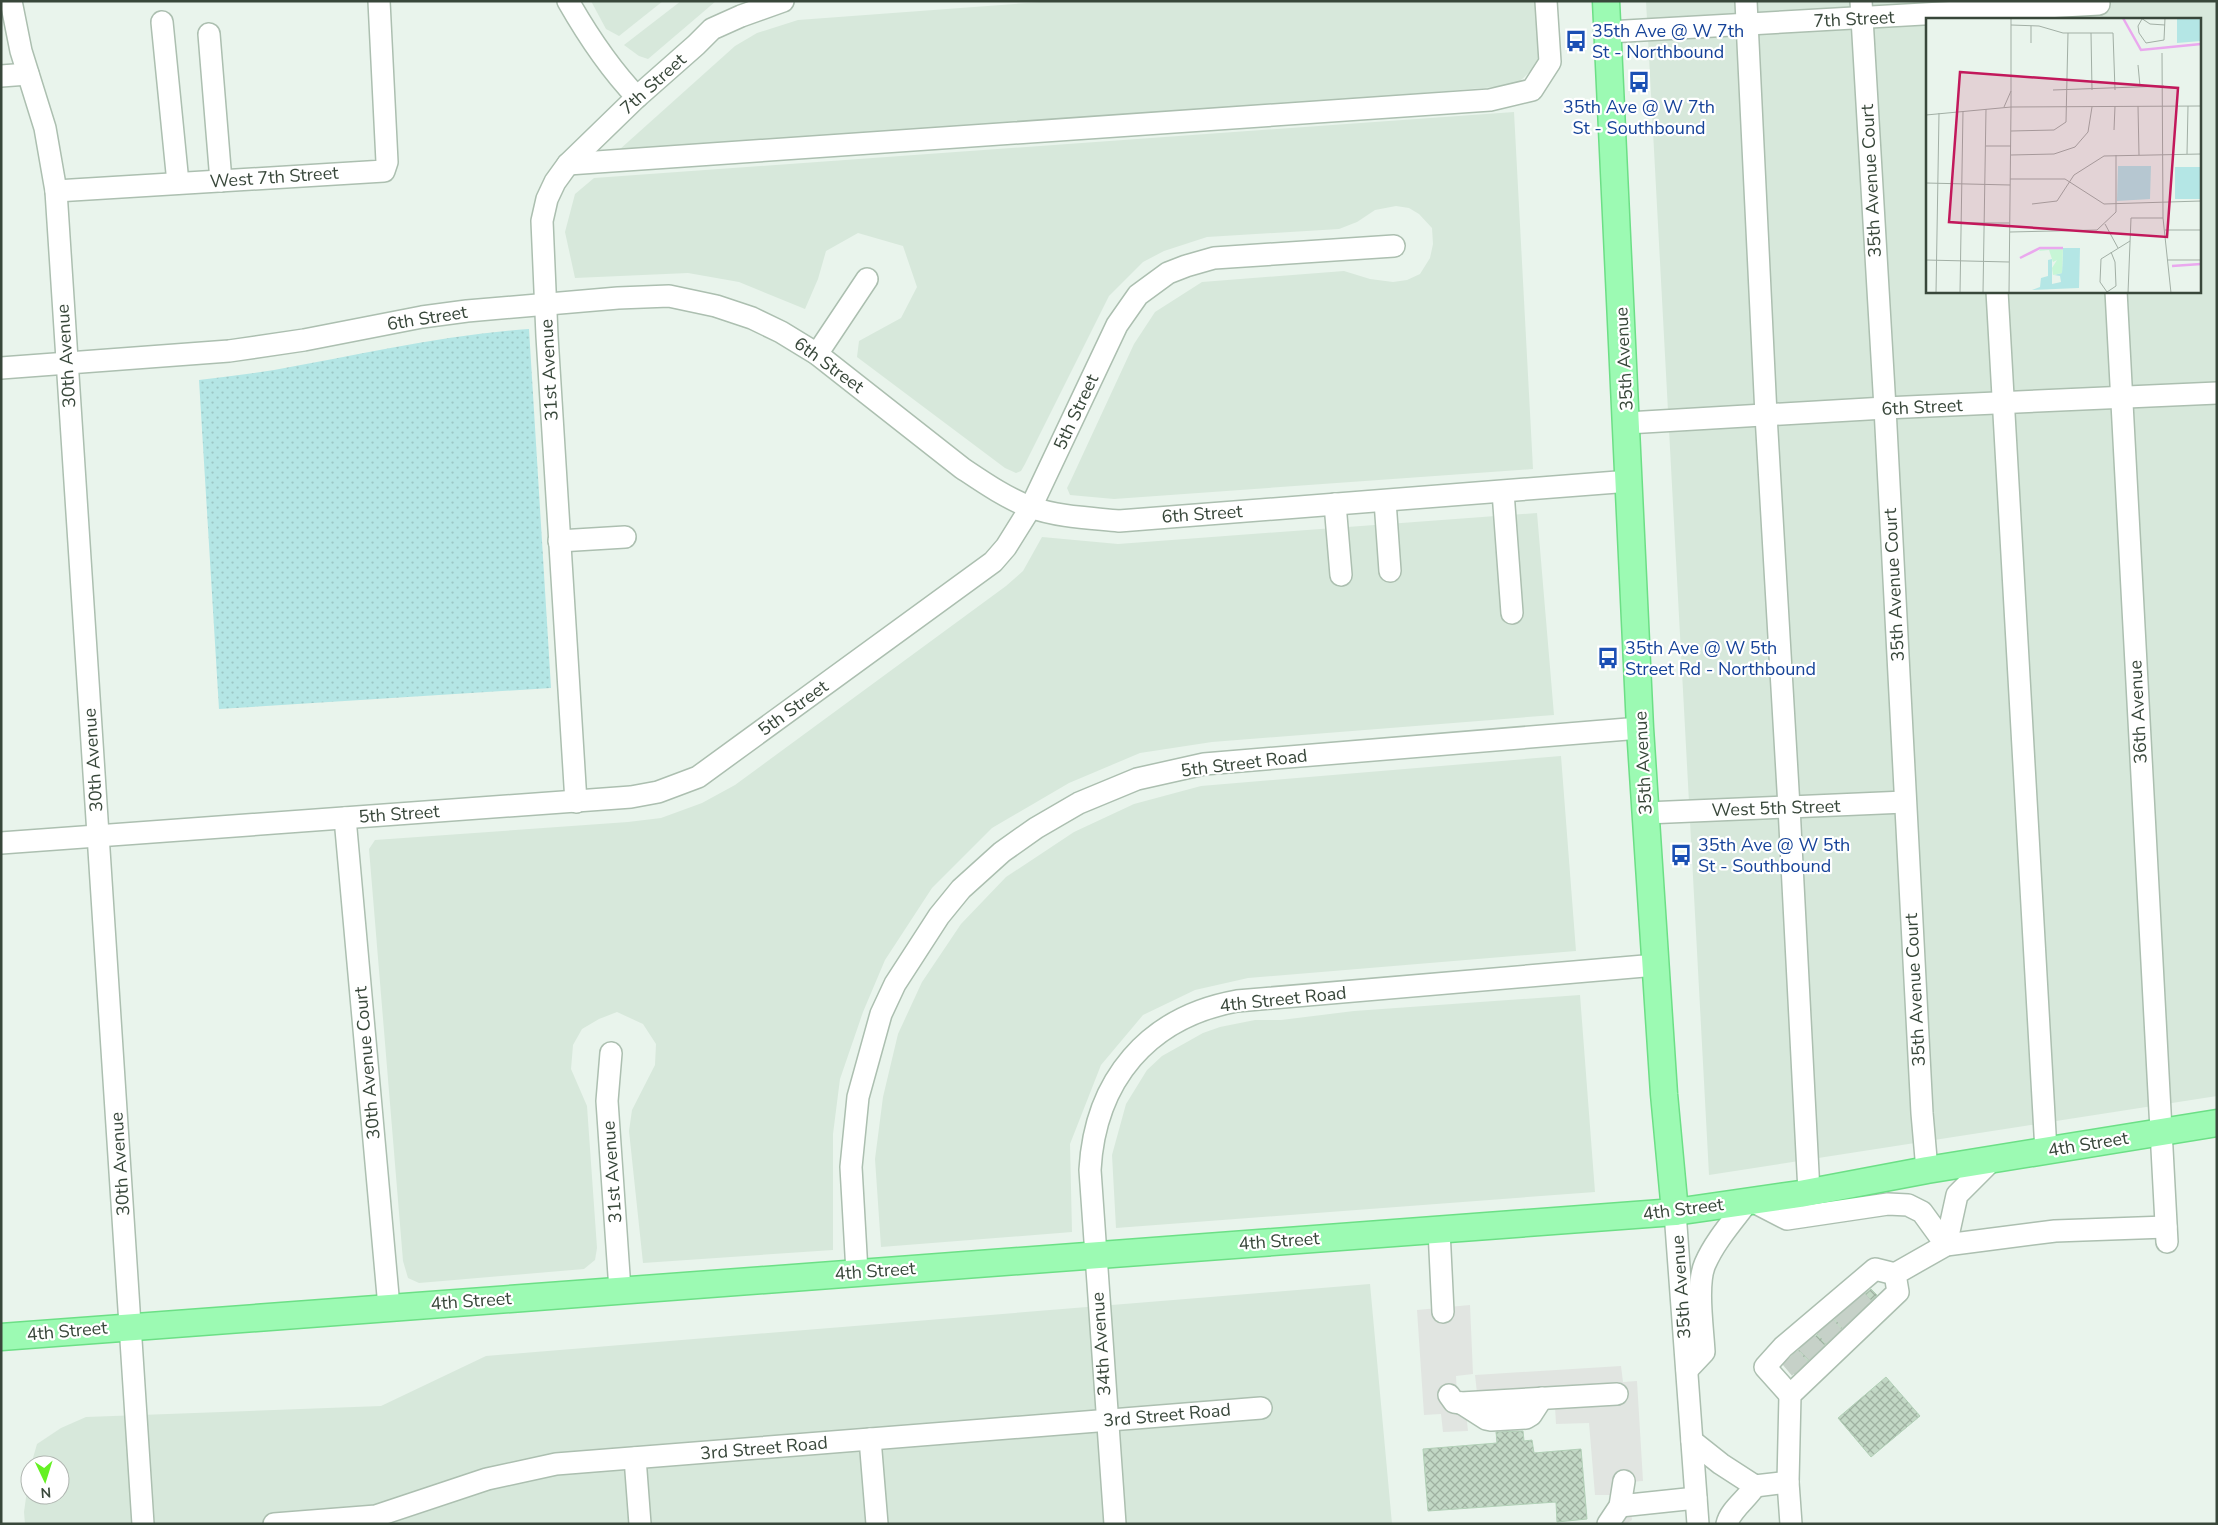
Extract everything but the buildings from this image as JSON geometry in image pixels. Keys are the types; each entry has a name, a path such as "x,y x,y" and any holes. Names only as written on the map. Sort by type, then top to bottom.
{"main road":[{"name":"35th Avenue","path":"1606,1 1630,481 1640,728 1664,1094 1676,1212"},
{"name":"4th Street","path":"1,1337 1676,1212 1809,1192 1993,1159 2217,1123"}],"street":[{"name":"30th Avenue","path":"11,1 21,51 45,128 56,191 143,1524"},
{"name":"West 7th Street","path":"56,191 384,170 387,162 379,1"},
{"path":"568,1 588,37 620,79 637,96"},
{"path":"727,22 730,1"},
{"name":"7th Street","path":"547,199 555,182 568,164 637,96 696,46 712,29 782,1"},
{"path":"568,164 1490,100 1532,90 1550,62 1546,1"},
{"path":"1746,1 1766,415 1809,1192"},
{"name":"7th Street","path":"1608,32 1747,25 1861,10 2099,8"},
{"name":"35th Avenue Court","path":"1861,10 1885,408 1922,1113 1928,1170"},
{"path":"162,22 178,183"},
{"path":"209,34 221,181"},
{"path":"1,76 28,74"},
{"name":"31st Avenue","path":"547,199 542,221 559,541 576,802"},
{"name":"5th Street","path":"1,843 576,802 658,792 698,777 993,562 1006,547 1031,507 1116,325 1138,295 1168,273 1214,258 1394,246"},
{"path":"817,354 867,279"},
{"path":"1997,292 2046,1151"},
{"name":"36th Avenue","path":"1946,1245 2055,1231 2167,1234 2116,292"},
{"name":"6th Street","path":"1,368 229,351 304,340 422,316 618,298 668,296 716,306 752,318 782,332 817,354 962,468 986,484 1031,507 1077,517 1119,520 1630,481"},
{"name":"6th Street","path":"1627,423 1885,408 2217,393"},
{"path":"1503,492 1512,613"},
{"path":"1385,501 1390,571"},
{"path":"1335,504 1341,575"},
{"path":"559,541 625,537"},
{"name":"5th Street Road","path":"857,1272 851,1167 857,1106 882,1014 895,984 939,916 961,889 1002,852 1036,828 1079,803 1137,779 1204,764 1640,728"},
{"name":"West 5th Street","path":"1646,813 1905,802"},
{"name":"30th Avenue Court","path":"346,818 389,1307"},
{"name":"4th Street Road","path":"1096,1255 1090,1170 1091,1148 1099,1116 1108,1093 1121,1071 1135,1053 1182,1017 1218,1004 1237,1000 1656,965"},
{"name":"31st Avenue","path":"611,1053 607,1102 620,1290"},
{"path":"1790,1395 1765,1367 1804,1355 1853,1310 1876,1269 1895,1274 1946,1245 1957,1196 1993,1159"},
{"path":"1687,1370 1704,1352 1701,1281 1704,1265 1726,1229 1750,1201 1787,1219 1888,1204 1908,1204 1922,1212 1946,1245"},
{"name":"35th Avenue","path":"1676,1212 1698,1524"},
{"path":"1439,1230 1443,1312"},
{"name":"34th Avenue","path":"1096,1255 1115,1524"},
{"path":"1791,1524 1788,1482 1790,1395 1804,1355 1853,1310 1898,1292 1895,1274"},
{"path":"1455,1399 1542,1398 1617,1394"},
{"name":"3rd Street Road","path":"274,1524 376,1516 386,1518 487,1479 556,1464 1261,1408"},
{"path":"870,1439 877,1524"},
{"path":"1692,1441 1721,1464 1756,1486 1788,1482"},
{"path":"635,1458 640,1524"},
{"path":"1608,1524 1620,1506 1624,1481"},
{"path":"1727,1524 1729,1516 1749,1497 1756,1486"},
{"path":"1620,1506 1696,1498"}],"shaded area":[{"path":"591,1 663,1 619,36 606,29"},
{"path":"681,1 716,1 648,59 639,56 624,45"},
{"path":"1054,1 1539,1 1543,48 1535,67 1519,82 1495,87 1291,104 619,150 735,46 757,33 798,20"},
{"path":"1646,1 2217,1 2217,1096 1709,1175"},
{"path":"1514,112 1533,469 1114,499 1070,495 1067,488 1134,344 1155,312 1202,282 1344,271 1370,279 1393,282 1407,280 1420,274 1430,258 1433,244 1432,228 1419,214 1409,208 1396,206 1375,210 1357,222 1339,229 1207,237 1164,251 1143,262 1109,296 1025,464 1021,471 1016,473 1005,468 857,357 859,341 901,318 917,287 903,246 858,233 826,251 818,279 805,309 739,282 688,273 575,278 565,232 575,194 594,178"},
{"path":"529,329 551,688 219,709 199,380 274,370 465,336"},
{"path":"1537,513 1554,715 1212,742 1140,753 1069,783 992,828 932,888 885,960 863,1012 840,1079 833,1134 833,1250 643,1263 629,1131 632,1110 655,1065 656,1044 643,1024 617,1012 599,1019 582,1029 573,1045 571,1069 587,1106 597,1248 595,1260 584,1269 419,1283 408,1278 403,1261 369,849 375,840 628,822 661,818 702,803 735,785 1006,586 1023,571 1042,537 1118,544"},
{"path":"1561,756 1576,951 1248,978 1195,990 1143,1015 1101,1065 1070,1144 1072,1232 881,1247 875,1159 883,1097 898,1034 922,982 961,924 1006,877 1074,832 1134,804 1201,786"},
{"path":"1580,995 1595,1192 1116,1228 1112,1155 1126,1104 1147,1070 1162,1056 1203,1033 1220,1027 1255,1020 1281,1020 1354,1011"},
{"path":"1370,1284 1392,1524 25,1524 25,1505 70,1505 70,1455 34,1455 37,1444 61,1428 86,1417 381,1406 486,1356"},
{"path":"1470,1305 1473,1374 1456,1376 1457,1394 1477,1393 1475,1375 1621,1366 1623,1382 1637,1381 1643,1481 1629,1482 1632,1520 1626,1524 1601,1524 1612,1511 1612,1495 1595,1495 1589,1423 1556,1424 1555,1407 1466,1413 1468,1431 1443,1432 1441,1414 1424,1415 1417,1310"}],"tunnel":[{"path":"1854,1297 1865,1309"},
{"path":"1841,1310 1851,1322"},
{"path":"1824,1325 1834,1337"},
{"path":"1806,1342 1817,1353"},
{"path":"1790,1357 1800,1369"}],"place":[{"name":"35th Ave @ W 7th St - Northbound","path":"1576,41"},
{"name":"35th Ave @ W 7th St - Southbound","path":"1639,82"},
{"name":"35th Ave @ W 5th Street Rd - Northbound","path":"1608,658"},
{"name":"35th Ave @ W 5th St - Southbound","path":"1681,855"}]}
